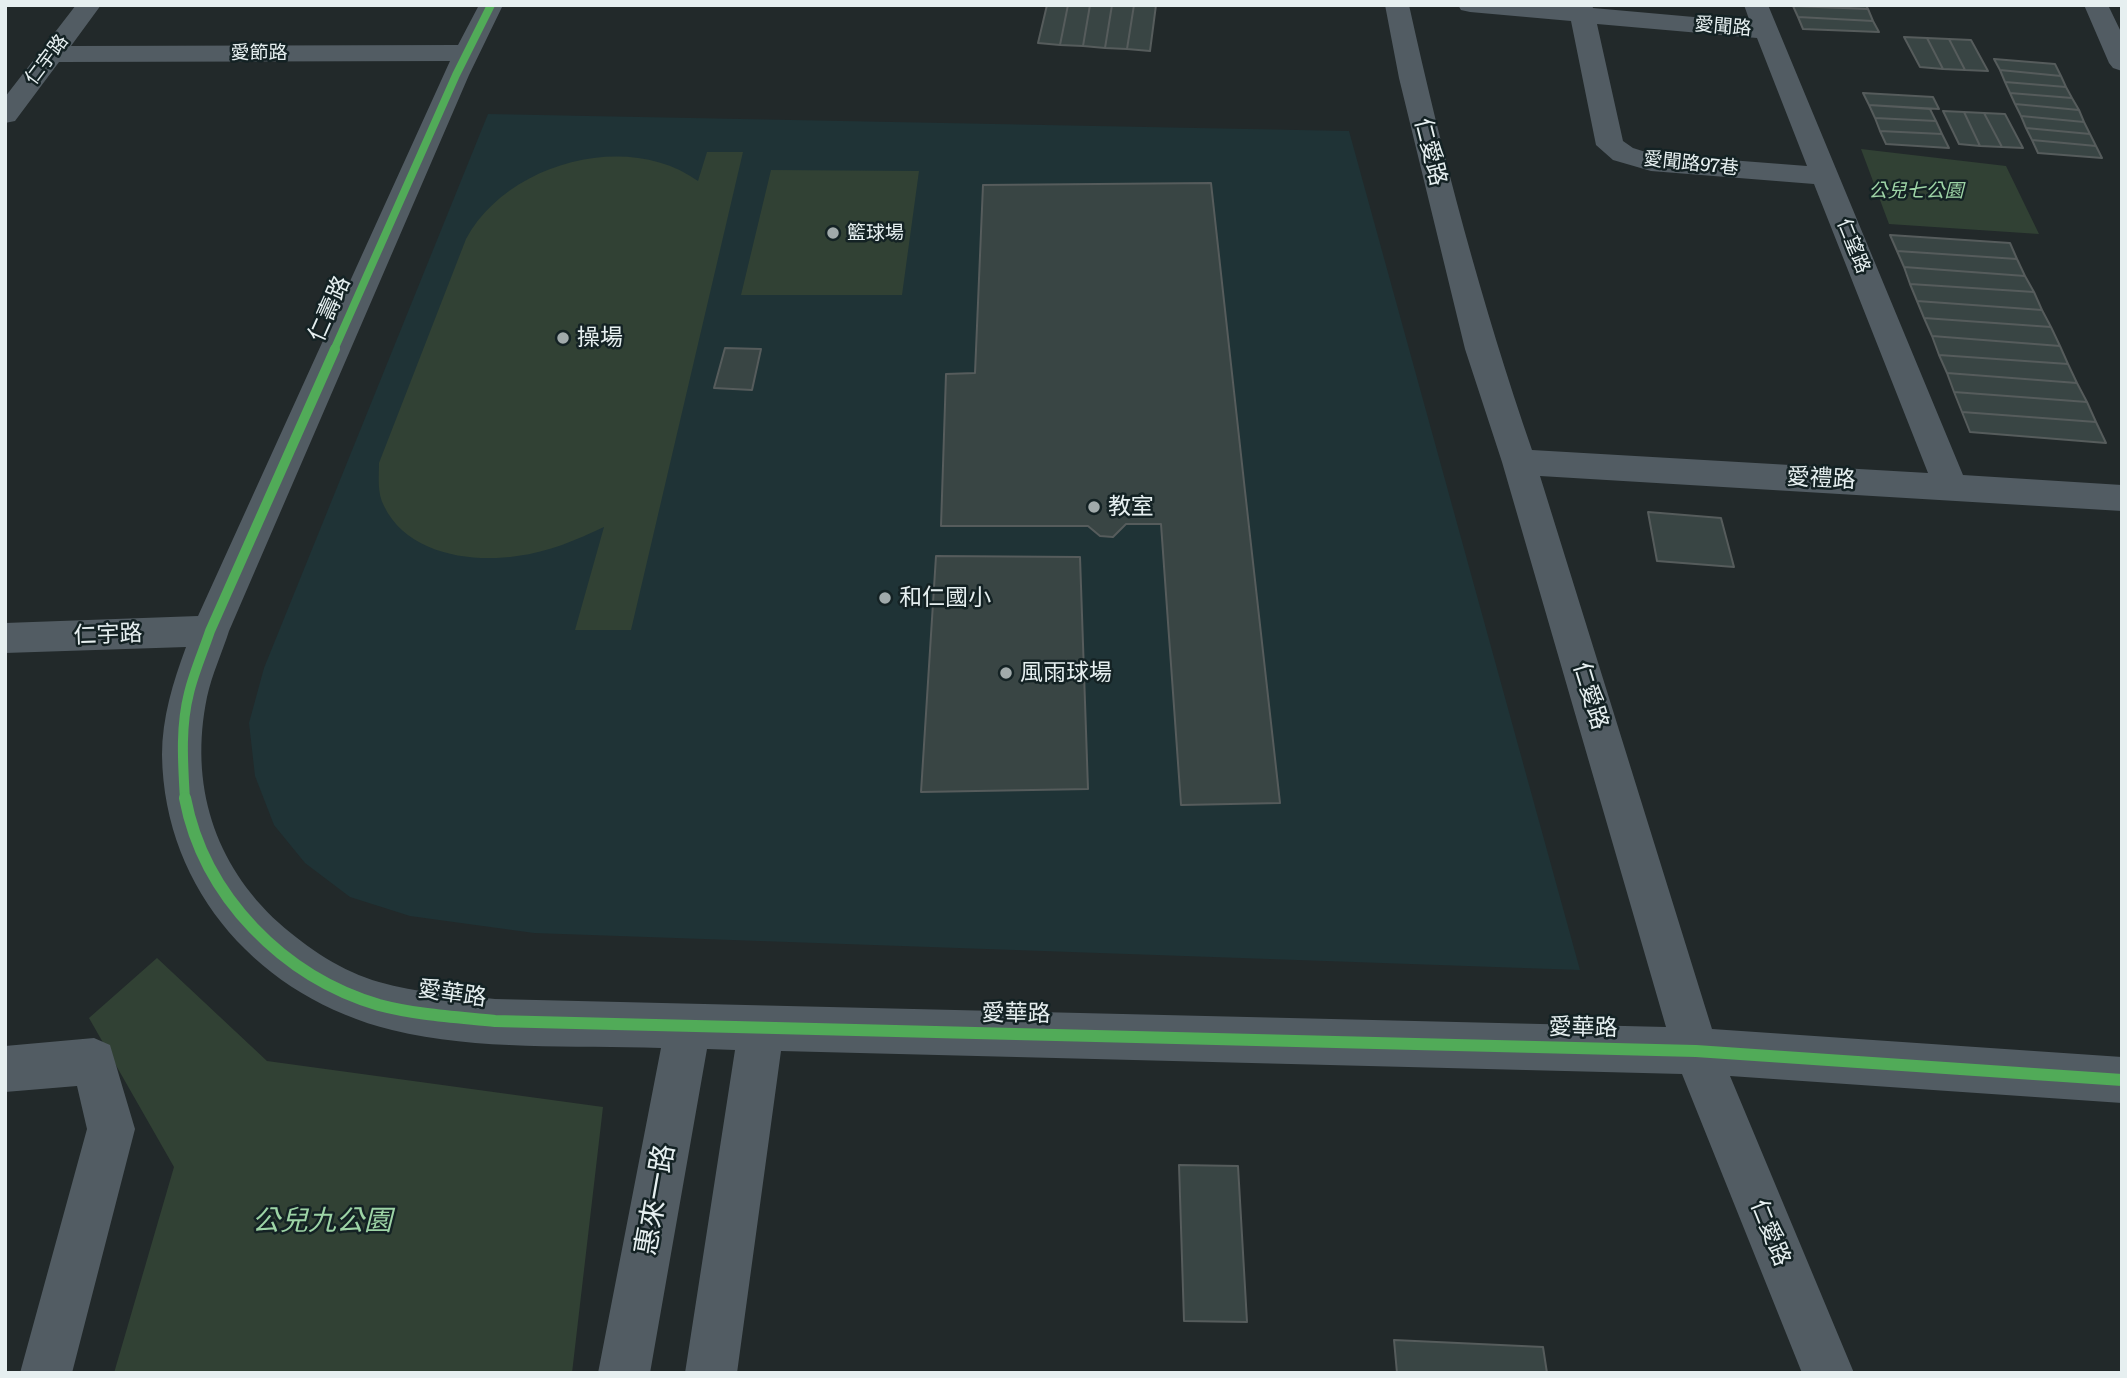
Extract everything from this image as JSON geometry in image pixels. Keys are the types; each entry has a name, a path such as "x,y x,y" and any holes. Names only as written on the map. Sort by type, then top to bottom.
{"street":[{"name":"仁宇路","path":"5,115 89,5"},
{"name":"仁壽路","path":"210,631 467,53 491,5"},
{"name":"仁愛路","path":"1397,5 1415,91 1481,349 1520,461 1696,1051 1828,1373"},
{"name":"愛聞路","path":"1470,5 1761,18"},
{"path":"2096,5 2122,63"},
{"name":"愛聞路97巷","path":"1581,10 1610,145 1623,154 1651,162 1825,176"},
{"name":"仁望路","path":"1761,18 1951,487"},
{"name":"愛節路","path":"52,54 467,53"},
{"name":"愛禮路","path":"1520,461 2122,498"},
{"name":"仁宇路","path":"5,638 210,631"},
{"name":"愛華路","path":"210,631 187,702 182,768 187,815 206,866 220,889 263,941 313,976 366,1000 429,1014 548,1023 1696,1051 2122,1080"},
{"name":"惠來一路","path":"624,1373 688,1027"},
{"path":"710,1373 761,1029"},
{"path":"5,1069 94,1061 111,1129 46,1373"}],"shaded area":[{"name":"和仁國小","path":"488,114 1349,131 1580,970 534,933 410,916 350,897 305,863 274,825 255,776 249,723 264,668"}],"green space":[{"name":"公兒七公園","path":"1861,149 2006,166 2039,234 1889,224"},
{"path":"707,152 743,152 631,630 575,630 604,527 573,541 517,556 480,558 442,552 408,535 394,522 380,496 379,463 466,239 485,213 510,191 539,174 571,162 604,157 638,158 669,166 698,181"},
{"name":"籃球場","path":"771,170 919,171 902,295 741,295"},
{"name":"公兒九公園","path":"157,958 267,1061 603,1107 572,1373 114,1373 174,1167 89,1018"}],"building":[{"path":"1047,5 1068,5 1060,45 1038,43"},
{"path":"1068,5 1090,5 1083,46 1060,45"},
{"path":"1090,5 1112,5 1105,48 1083,46"},
{"path":"1112,5 1134,5 1127,49 1105,48"},
{"path":"1134,5 1156,5 1150,51 1127,49"},
{"path":"1793,5 1866,5 1868,9"},
{"path":"1793,6 1868,9 1873,21 1798,17"},
{"path":"1798,17 1873,21 1879,32 1803,29"},
{"path":"1904,37 1927,38 1943,69 1920,67"},
{"path":"1927,38 1949,39 1965,70 1943,69"},
{"path":"1949,39 1971,40 1988,71 1965,70"},
{"path":"1994,59 2055,64 2061,76 2000,70"},
{"path":"2000,70 2061,76 2066,87 2005,82"},
{"path":"2005,82 2066,87 2072,98 2010,93"},
{"path":"1863,93 1933,97 1939,109 1869,105"},
{"path":"2010,93 2072,98 2079,110 2015,104"},
{"path":"2015,104 2079,110 2084,122 2021,116"},
{"path":"1869,105 1930,109 1936,121 1875,118"},
{"path":"1943,111 1964,112 1980,146 1959,144"},
{"path":"1964,112 1984,113 2002,147 1980,146"},
{"path":"1984,113 2005,114 2023,148 2002,147"},
{"path":"2021,116 2084,122 2090,134 2026,128"},
{"path":"1875,118 1936,121 1942,134 1880,131"},
{"path":"2026,128 2090,134 2096,146 2032,140"},
{"path":"1880,131 1942,134 1949,148 1886,144"},
{"path":"2032,140 2096,146 2102,158 2038,153"},
{"name":"教室","path":"1211,183 1280,803 1181,805 1161,524 1126,524 1113,537 1100,536 1088,526 941,526 946,374 975,373 983,185"},
{"path":"1890,235 2010,243 2017,259 1897,251"},
{"path":"1897,251 2017,259 2025,276 1904,267"},
{"path":"1904,267 2025,276 2034,292 1910,284"},
{"path":"1910,284 2034,292 2042,310 1917,301"},
{"path":"1917,301 2042,310 2051,327 1924,318"},
{"path":"1924,318 2051,327 2060,346 1932,336"},
{"path":"1932,336 2060,346 2068,364 1939,355"},
{"path":"725,348 761,349 752,390 714,388"},
{"path":"1939,355 2068,364 2077,383 1947,373"},
{"path":"1947,373 2077,383 2087,402 1954,392"},
{"path":"1954,392 2087,402 2096,422 1962,412"},
{"path":"1962,412 2096,422 2106,443 1970,432"},
{"path":"1648,512 1721,518 1734,567 1657,561"},
{"name":"風雨球場","path":"936,556 1080,557 1088,789 921,792"},
{"path":"1179,1165 1238,1166 1247,1322 1184,1321"},
{"path":"1394,1340 1543,1347 1547,1373 1397,1373"}],"cycle path":[{"path":"491,5 456,75 210,631 187,702 182,753 186,801 198,844 217,884 244,920 278,951 318,977 363,999 428,1014 495,1021 1696,1051 2122,1080"}],"place":[{"name":"籃球場","path":"833,233"},
{"name":"操場","path":"563,338"},
{"name":"教室","path":"1094,507"},
{"name":"和仁國小","path":"885,598"},
{"name":"風雨球場","path":"1006,673"}]}
